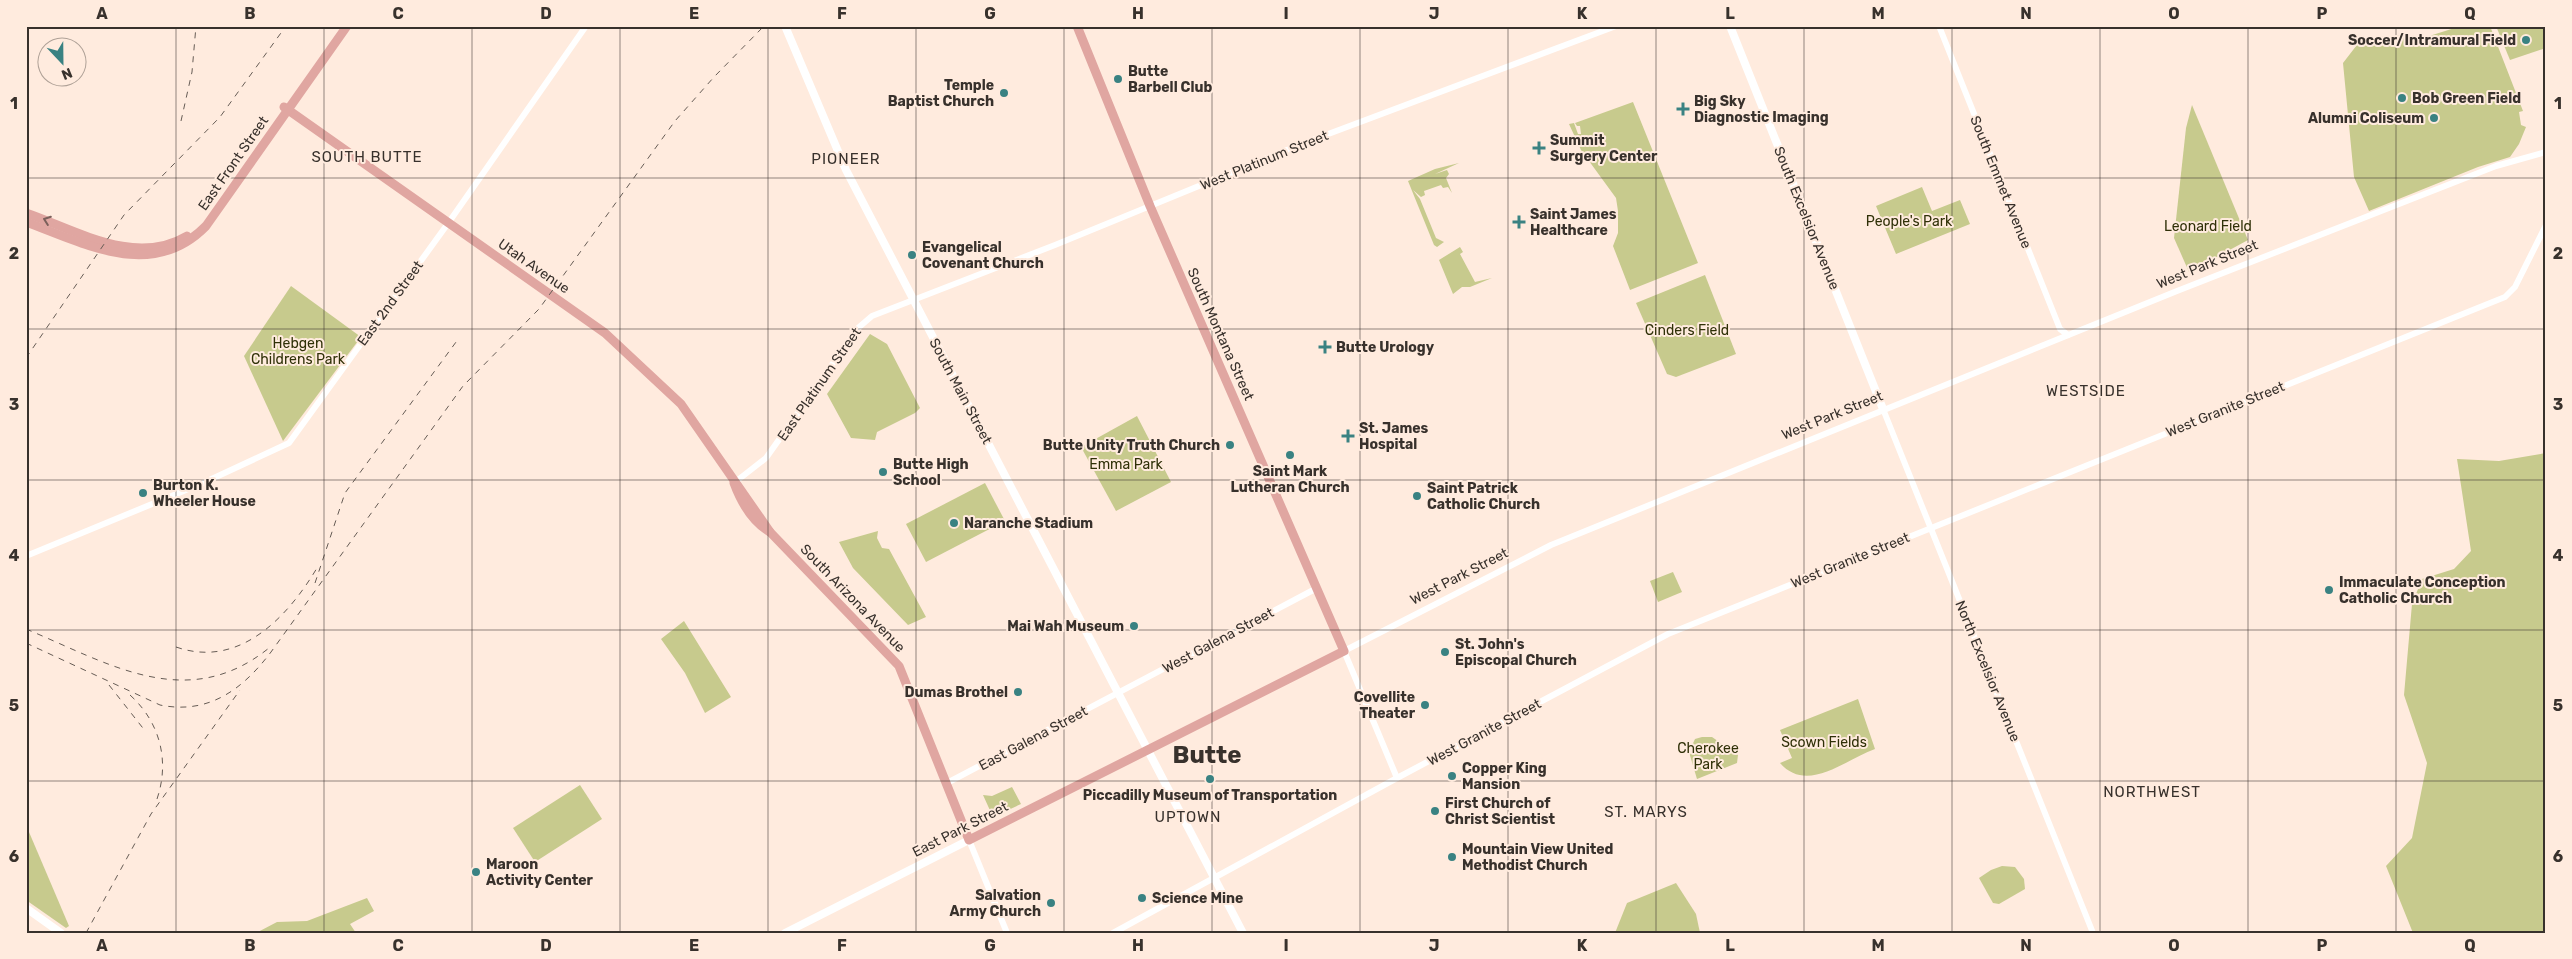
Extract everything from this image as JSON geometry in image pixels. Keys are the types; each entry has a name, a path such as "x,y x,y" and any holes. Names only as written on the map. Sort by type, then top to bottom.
{"main road":[{"name":"East Front Street","path":"106,247 131,255 156,254 188,241 206,226 340,26"},
{"name":"East Front Street","path":"286,108 348,26"},
{"name":"South Main Street","path":"785,26 806,80 846,170 1243,933"},
{"name":"South Montana Street","path":"1077,26 1150,206 1344,651"},
{"name":"South Excelsior Avenue","path":"1730,26 1883,409"},
{"name":"Utah Avenue","path":"286,108 605,333 681,404 770,532"},
{"path":"26,213 100,240 106,247"},
{"path":"26,222 68,238 106,247"},
{"path":"68,238 73,234 100,240"},
{"name":"Utah Avenue","path":"734,482 739,495 758,526"},
{"name":"South Arizona Avenue","path":"758,526 770,532 898,666 969,840"},
{"name":"West Park Street","path":"1148,750 1344,651"},
{"name":"East Park Street","path":"786,933 1148,750"},
{"path":"26,908 61,933"}],"street":[{"name":"East 2nd Street","path":"26,556 203,483 289,444 449,222 586,26"},
{"name":"West Platinum Street","path":"914,301 1360,121 1616,26"},
{"name":"South Emmet Avenue","path":"1938,26 2060,329 2068,335"},
{"name":"West Park Street","path":"1344,651 1551,545 2068,335 2496,166 2546,152"},
{"name":"West Granite Street","path":"1114,933 1397,778 1668,634 2509,295 2546,225"},
{"name":"East Platinum Street","path":"734,482 766,458 858,328 872,316 914,301"},
{"name":"North Excelsior Avenue","path":"1883,409 2092,933"},
{"name":"West Galena Street","path":"1118,693 1317,588"},
{"path":"1344,651 1397,778"},
{"name":"East Galena Street","path":"947,783 1118,693"},
{"path":"969,840 1007,933"}],"green space":[{"name":"Alumni Coliseum","path":"2461,26 2490,26 2523,111 2519,112 2521,125 2526,127 2519,144 2510,157 2478,167 2369,211 2354,177 2343,63 2360,41 2367,38 2405,35 2426,37"},
{"path":"2496,26 2546,26 2546,48 2510,60"},
{"path":"1633,102 1698,263 1630,290 1613,246 1618,233 1616,198 1581,150 1569,124 1574,123 1578,134 1581,134 1580,126 1577,126 1575,123"},
{"name":"Leonard Field","path":"2192,105 2248,240 2189,272 2174,238 2186,128"},
{"path":"1459,163 1435,174 1447,170 1449,174 1446,178 1452,193 1448,187 1443,188 1441,185 1424,191 1425,195 1421,197 1413,190 1420,199 1436,238 1444,242 1437,247 1434,245 1408,181 1435,169"},
{"name":"People's Park","path":"1922,187 1932,211 1960,200 1970,224 1896,254 1876,206"},
{"path":"1460,247 1463,252 1460,254 1475,282 1492,278 1470,287 1462,287 1453,294 1439,260"},
{"name":"Cinders Field","path":"1705,275 1736,354 1676,377 1667,374 1636,303"},
{"name":"Hebgen Childrens Park","path":"291,286 361,337 283,441 244,356"},
{"path":"870,334 887,344 920,408 915,413 877,432 875,440 851,438 827,394"},
{"name":"Emma Park","path":"1137,416 1171,482 1116,511 1081,447"},
{"path":"2546,453 2546,933 2413,933 2386,866 2412,838 2427,763 2404,695 2412,604 2422,579 2454,569 2471,551 2457,459 2499,461"},
{"name":"Naranche Stadium","path":"985,483 1005,521 926,562 906,524"},
{"path":"878,531 877,538 882,548 889,549 926,617 908,625 853,568 839,542"},
{"path":"1673,572 1682,592 1658,602 1650,581"},
{"path":"684,621 731,697 705,713 685,673 661,639"},
{"name":"Scown Fields","path":"1858,699 1875,749 1826,772 1814,775 1802,775 1791,772 1780,763 1792,758 1780,730"},
{"name":"Cherokee Park","path":"1712,737 1738,755 1737,763 1697,779 1689,752 1695,739"},
{"path":"580,785 602,819 535,862 513,828"},
{"path":"1012,787 1021,804 993,817 983,795 992,796"},
{"path":"26,825 69,926 66,928 26,900"},
{"path":"2002,866 2015,867 2024,879 2025,889 1999,904 1993,903 1979,878 1991,870"},
{"path":"1676,883 1696,914 1700,933 1615,933 1627,903"},
{"path":"367,898 374,911 350,924 356,933 256,933 277,922 307,921"}],"railway":[{"path":"181,121 192,72 196,26"},
{"path":"26,358 124,215 220,117 286,26"},
{"path":"26,643 160,705 194,706 209,702 236,688 249,677 271,652 463,386 539,309 675,121 714,77 764,26"},
{"path":"315,583 345,493 459,338"},
{"path":"176,647 199,652 220,651 240,645 276,621 305,587 317,568"},
{"path":"26,629 117,667 148,676 178,680 208,678 238,668 269,648"},
{"path":"109,685 146,732"},
{"path":"86,933 151,814 240,690"},
{"path":"130,695 149,717 160,743 162,771 157,799"}],"place":[{"name":"Soccer/Intramural Field","path":"2526,40"},
{"name":"Butte Barbell Club","path":"1118,79"},
{"name":"Temple Baptist Church","path":"1004,93"},
{"name":"Bob Green Field","path":"2402,98"},
{"name":"Big Sky Diagnostic Imaging","path":"1683,109"},
{"name":"Alumni Coliseum","path":"2434,118"},
{"name":"Summit Surgery Center","path":"1539,148"},
{"name":"Saint James Healthcare","path":"1519,222"},
{"name":"Evangelical Covenant Church","path":"912,255"},
{"name":"Butte Urology","path":"1325,347"},
{"name":"St. James Hospital","path":"1348,436"},
{"name":"Butte Unity Truth Church","path":"1230,445"},
{"name":"Saint Mark Lutheran Church","path":"1290,455"},
{"name":"Butte High School","path":"883,472"},
{"name":"Burton K. Wheeler House","path":"143,493"},
{"name":"Saint Patrick Catholic Church","path":"1417,496"},
{"name":"Naranche Stadium","path":"954,523"},
{"name":"Immaculate Conception Catholic Church","path":"2329,590"},
{"name":"Mai Wah Museum","path":"1134,626"},
{"name":"St. John's Episcopal Church","path":"1445,652"},
{"name":"Dumas Brothel","path":"1018,692"},
{"name":"Covellite Theater","path":"1425,705"},
{"name":"Copper King Mansion","path":"1452,776"},
{"name":"Piccadilly Museum of Transportation","path":"1210,779"},
{"name":"First Church of Christ Scientist","path":"1435,811"},
{"name":"Mountain View United Methodist Church","path":"1452,857"},
{"name":"Maroon Activity Center","path":"476,872"},
{"name":"Science Mine","path":"1142,898"},
{"name":"Salvation Army Church","path":"1051,903"}],"district":[{"name":"SOUTH BUTTE","path":"367,157"},
{"name":"PIONEER","path":"846,159"},
{"name":"WESTSIDE","path":"2086,391"},
{"name":"Butte","path":"1207,755"},
{"name":"NORTHWEST","path":"2152,792"},
{"name":"ST. MARYS","path":"1646,812"},
{"name":"UPTOWN","path":"1188,817"}]}
